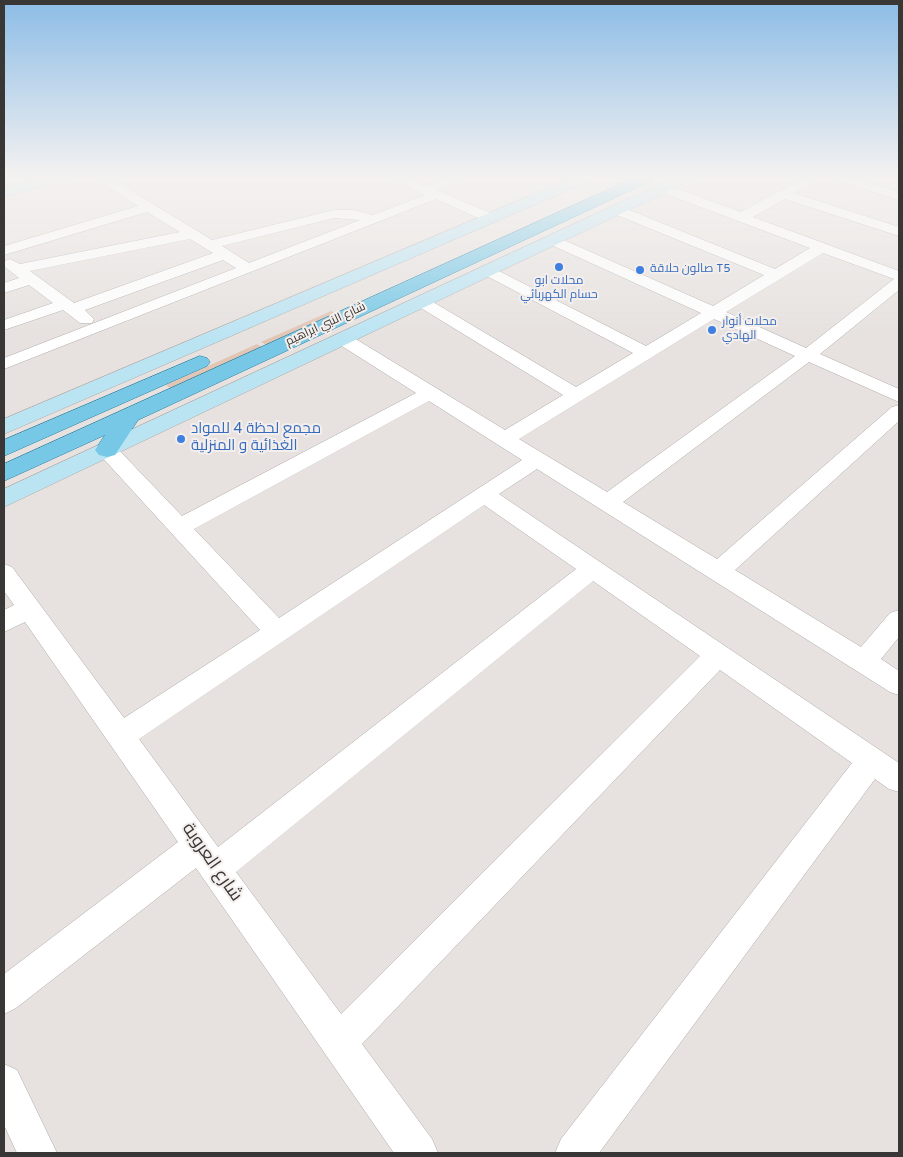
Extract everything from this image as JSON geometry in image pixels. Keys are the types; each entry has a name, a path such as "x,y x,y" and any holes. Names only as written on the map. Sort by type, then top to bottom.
{"main road":[{"name":"شارع النبي ابراهيم","path":"4,473 36,446 87,412 494,231"},
{"name":"شارع النبي ابراهيم","path":"4,449 36,446 131,414 439,272 543,231"},
{"path":"439,272 488,271"},
{"path":"87,412 118,378"},
{"path":"107,450 131,414"}],"street":[{"path":"4,251 70,231"},
{"path":"188,231 247,268"},
{"path":"210,245 266,231"},
{"path":"4,364 340,231"},
{"path":"4,427 462,231"},
{"path":"4,499 488,271 552,240 565,231"},
{"path":"669,231 777,275"},
{"path":"779,231 899,276"},
{"path":"17,269 193,234"},
{"path":"552,240 899,396"},
{"path":"504,438 822,247"},
{"path":"4,325 69,307 225,254"},
{"path":"4,260 98,327"},
{"path":"488,271 646,353"},
{"path":"4,288 30,279"},
{"path":"607,502 807,355 899,283"},
{"path":"422,302 576,395"},
{"path":"343,339 899,684"},
{"path":"180,527 430,393"},
{"path":"718,571 899,411"},
{"path":"107,450 277,632"},
{"path":"120,736 537,459"},
{"path":"485,495 899,779"},
{"path":"4,996 207,857 593,569"},
{"name":"شارع العروبة","path":"4,573 16,615 120,736 418,1153"},
{"path":"864,661 899,620"},
{"path":"339,1042 718,655"},
{"path":"575,1153 872,760"},
{"path":"4,1083 37,1153"}],"shaded area":[{"path":"331,311 339,315 268,346 261,342"},
{"path":"257,344 263,348 172,390 166,385"}],"place":[{"name":"محلات ابو حسام الكهربائي","path":"559,267"},
{"name":"صالون حلاقة T5","path":"640,270"},
{"name":"محلات أنوار الهادي","path":"712,330"},
{"name":"مجمع لحظة 4 للمواد الغذائية و المنزلية","path":"181,439"}]}
